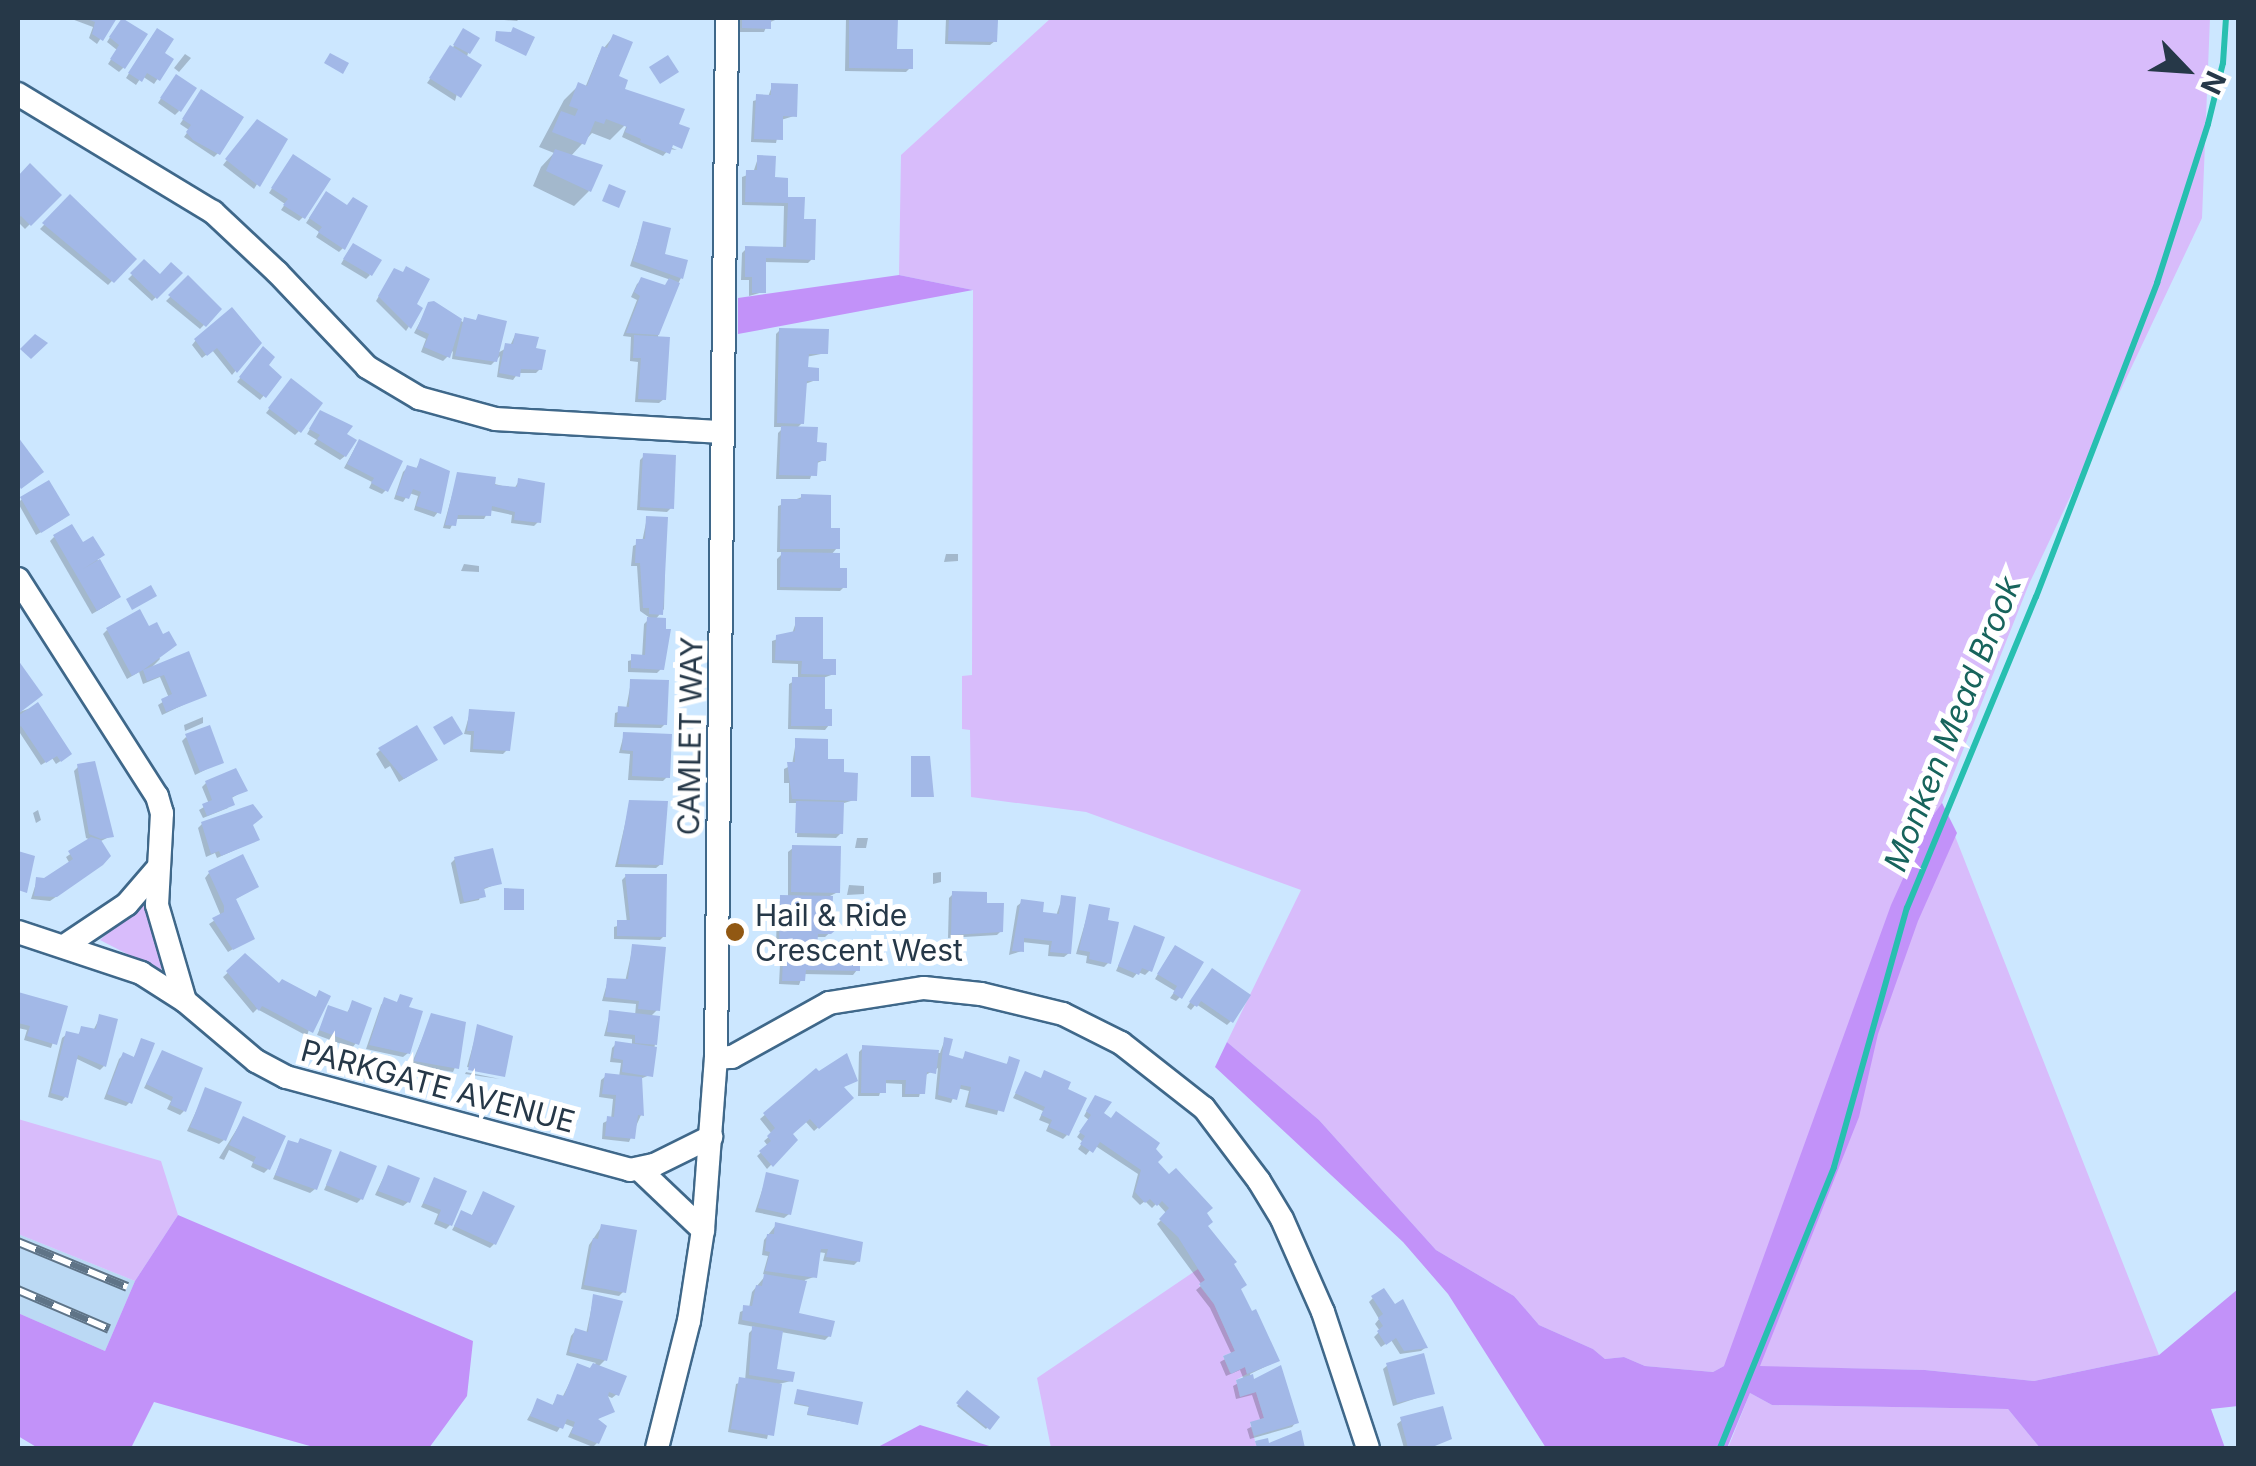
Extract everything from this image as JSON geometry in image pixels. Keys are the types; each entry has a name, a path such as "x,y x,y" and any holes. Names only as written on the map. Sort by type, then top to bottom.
{"street":[{"name":"CAMLET WAY","path":"657,1448 689,1321 702,1230 716,1058 726,18"},
{"path":"18,94 213,212 277,272 367,367 418,398 495,420 722,432"},
{"path":"18,579 157,796 162,813 157,868 164,940 185,1001"},
{"path":"66,945 116,913 157,868"},
{"name":"PARKGATE AVENUE","path":"18,932 141,973 185,1001 256,1062 286,1077 640,1170 702,1230"},
{"path":"716,1058 732,1056 829,1003 924,988 981,994 1063,1014 1121,1043 1204,1108 1259,1181 1282,1220 1323,1312 1368,1448"},
{"path":"640,1170 711,1137"}],"shaded area":[{"path":"1051,18 2210,18 2202,218 2029,584 1942,803 2159,1355 2034,1381 1925,1370 1724,1366 1713,1372 1645,1366 1624,1357 1605,1359 1593,1349 1539,1325 1514,1296 1436,1250 1319,1120 1227,1042 1301,890 1086,812 971,797 970,730 962,729 962,676 972,675 973,290 899,275 901,155"},
{"path":"899,275 973,290 738,334 738,298"},
{"path":"1942,803 1957,833 1918,921 1878,1034 1859,1117 1760,1366 1925,1370 2034,1381 2159,1355 2238,1289 2238,1406 2211,1409 2225,1448 2040,1448 2008,1409 1772,1405 1750,1393 1727,1448 1546,1448 1448,1294 1403,1242 1215,1067 1227,1042 1319,1120 1436,1250 1514,1296 1539,1325 1593,1349 1605,1359 1624,1357 1645,1366 1713,1372 1724,1366 1891,905 1929,821"},
{"path":"145,899 164,965 160,971 100,940"},
{"path":"18,1119 161,1161 178,1215 135,1281 18,1234"},
{"path":"178,1215 473,1341 467,1396 429,1448 317,1448 154,1402 131,1448 38,1448 18,1436 18,1313 105,1351 135,1281"},
{"path":"18,1234 135,1281 105,1351 18,1313"},
{"path":"1198,1269 1205,1280 1199,1285 1214,1304 1235,1351 1223,1356 1230,1373 1245,1367 1247,1374 1236,1380 1240,1396 1256,1392 1264,1418 1250,1423 1257,1448 1051,1448 1037,1378"},
{"path":"1750,1393 1772,1405 2008,1409 2040,1448 1728,1448"},
{"path":"920,1425 996,1448 876,1448"}],"building":[{"path":"84,18 117,18 103,41 92,34 95,22"},
{"path":"122,18 148,34 125,69 110,59 119,45 109,37"},
{"path":"742,18 771,18 771,29 742,28"},
{"path":"849,18 898,18 897,49 913,49 913,69 849,68"},
{"path":"949,18 998,20 997,42 948,41"},
{"path":"513,27 535,37 526,56 495,41 496,31 511,32"},
{"path":"157,28 174,39 165,53 174,59 160,81 147,73 142,82 128,73"},
{"path":"463,28 480,38 470,54 453,45"},
{"path":"613,34 633,42 619,76 628,80 625,89 685,109 679,124 690,128 682,149 673,145 670,154 640,142 641,139 625,132 627,127 606,119 604,124 595,121 585,145 552,132 561,111 575,116 578,109 569,106 578,82 587,86 602,46 607,48"},
{"path":"450,45 482,65 461,98 429,78"},
{"path":"330,53 349,63 343,74 324,63"},
{"path":"668,55 679,72 660,84 649,67"},
{"path":"176,74 197,88 181,112 160,98"},
{"path":"771,83 798,84 797,117 783,116 783,140 754,139 756,94 771,95"},
{"path":"201,89 244,117 220,155 193,140 186,132 191,125 182,119"},
{"path":"257,119 288,139 260,187 225,159"},
{"path":"555,149 603,165 591,192 546,171"},
{"path":"293,154 331,179 305,219 283,205 288,199 271,188"},
{"path":"757,155 776,156 775,177 788,178 788,197 805,197 804,219 816,219 815,260 766,258 766,293 752,293 752,277 745,277 745,246 786,247 788,203 745,202 746,170 757,170"},
{"path":"30,163 62,195 31,226 21,216 18,218 18,176"},
{"path":"609,184 626,191 619,208 602,201"},
{"path":"326,191 347,205 353,197 368,206 345,250 318,232 322,227 309,218"},
{"path":"70,194 137,259 114,283 42,223"},
{"path":"643,221 671,228 665,254 688,260 683,279 633,261"},
{"path":"353,243 382,260 372,276 343,259"},
{"path":"144,259 160,274 171,262 183,273 157,299 130,273"},
{"path":"406,266 430,279 417,304 423,308 411,329 378,296 394,268 403,272"},
{"path":"188,275 222,309 206,327 168,295"},
{"path":"641,277 665,285 669,278 680,283 659,335 626,333 640,296 634,292"},
{"path":"434,301 462,319 450,358 424,347 429,334 417,329 428,302"},
{"path":"232,307 262,343 237,373 217,348 207,356 194,339"},
{"path":"478,314 507,321 497,362 455,356 464,317 476,320"},
{"path":"779,328 829,329 828,354 809,354 808,367 819,368 819,381 807,381 804,424 777,423"},
{"path":"515,333 539,337 536,348 546,350 542,370 521,369 520,377 499,373 505,343 513,344"},
{"path":"35,334 48,343 31,359 20,349"},
{"path":"634,335 670,337 666,400 638,399 641,358 633,358"},
{"path":"263,346 275,357 269,365 282,377 266,398 239,377"},
{"path":"291,378 323,403 301,433 268,408"},
{"path":"320,410 353,426 347,434 357,440 346,457 317,439 320,435 309,429"},
{"path":"781,426 818,427 817,442 827,443 826,461 818,461 817,476 779,475"},
{"path":"18,437 44,472 21,489 18,484"},
{"path":"359,439 403,461 388,492 371,483 374,478 347,464"},
{"path":"643,453 676,455 674,509 640,507"},
{"path":"420,458 450,471 441,514 416,506 421,492 413,489 409,499 396,495 407,465 417,468"},
{"path":"457,472 496,477 495,485 517,487 518,478 545,483 541,523 514,520 515,512 492,506 491,516 458,515 456,526 445,525"},
{"path":"49,480 70,515 41,533 20,497"},
{"path":"801,494 831,495 831,528 840,528 840,549 780,549 781,499 801,499"},
{"path":"646,516 668,517 663,615 649,614 649,608 643,608 640,563 635,563 636,539 645,539"},
{"path":"72,524 83,542 93,536 105,555 83,569 100,559 121,597 97,611 53,535"},
{"path":"781,552 840,553 840,568 847,568 847,588 780,587"},
{"path":"151,585 157,596 132,610 126,599"},
{"path":"140,609 149,626 157,622 163,634 169,631 177,645 132,676 106,628"},
{"path":"647,617 666,618 666,629 671,629 664,670 631,668 631,654 645,655"},
{"path":"795,617 823,617 823,659 836,659 836,675 801,674 802,661 775,660 776,635 795,631"},
{"path":"189,651 207,696 166,712 161,699 172,694 164,675 147,681 143,670"},
{"path":"18,660 43,695 18,714"},
{"path":"792,677 825,677 825,709 832,709 832,726 791,726"},
{"path":"630,679 669,680 667,725 617,723 618,706 629,707"},
{"path":"38,702 72,754 61,762 57,756 46,763 21,726 18,728 18,716"},
{"path":"469,709 515,712 510,751 473,749 474,731 467,731"},
{"path":"452,716 463,734 444,745 433,727"},
{"path":"210,725 224,763 200,772 185,734"},
{"path":"417,725 438,760 404,779 378,748"},
{"path":"623,732 672,734 670,778 632,776 633,751 622,750"},
{"path":"795,738 828,739 828,759 844,759 844,772 858,773 857,801 792,799 787,762 795,762"},
{"path":"911,756 930,756 934,797 911,797"},
{"path":"95,761 114,837 101,839 89,834 77,764"},
{"path":"236,768 248,791 232,797 235,805 207,816 202,804 212,800 205,781"},
{"path":"629,800 668,801 663,865 618,864"},
{"path":"796,801 844,802 843,834 795,833"},
{"path":"253,804 263,817 253,825 260,840 221,856 219,851 211,854 201,822"},
{"path":"91,837 101,840 111,856 103,865 57,897 34,896 36,877 44,878 73,859 68,851"},
{"path":"792,845 841,846 840,893 791,892"},
{"path":"493,848 502,884 484,888 486,897 464,902 454,857"},
{"path":"18,851 35,856 27,893 18,890"},
{"path":"243,854 259,887 236,899 255,939 233,950 212,918 224,912 224,906 208,871"},
{"path":"625,874 667,874 666,937 617,936 617,920 630,920"},
{"path":"504,888 524,889 524,910 504,910"},
{"path":"952,891 987,892 987,903 1004,903 1003,932 951,935"},
{"path":"780,895 833,896 832,917 838,928 831,934 818,934 817,949 860,950 860,971 806,970 805,981 782,981 783,958 792,958 792,947 779,947"},
{"path":"1061,895 1076,897 1071,954 1050,952 1052,941 1024,938 1024,952 1012,951 1021,899 1044,902 1043,912 1059,914"},
{"path":"1089,904 1110,908 1108,920 1119,922 1111,964 1089,959 1090,952 1079,950"},
{"path":"1134,925 1165,937 1152,972 1142,968 1139,975 1118,966"},
{"path":"632,944 666,947 660,1011 638,1009 639,1001 605,997 607,978 628,979"},
{"path":"1175,945 1204,962 1182,999 1173,993 1177,986 1157,974"},
{"path":"245,953 279,983 282,979 316,997 319,990 331,996 313,1033 262,1006 259,1011 226,971"},
{"path":"1212,968 1251,995 1233,1023 1201,1001 1197,1007 1189,1002"},
{"path":"18,992 68,1006 57,1045 27,1036 30,1026 18,1023"},
{"path":"400,994 413,998 409,1007 423,1011 410,1054 369,1045 384,997 397,1002"},
{"path":"352,1000 372,1008 359,1045 319,1030 328,1005 348,1012"},
{"path":"609,1010 660,1016 657,1045 635,1043 635,1035 607,1032"},
{"path":"431,1013 466,1022 459,1069 414,1061"},
{"path":"99,1014 118,1019 106,1067 78,1055 68,1098 51,1093 66,1031 79,1034 81,1026 96,1029"},
{"path":"477,1024 513,1036 505,1077 468,1070"},
{"path":"944,1037 953,1039 949,1055 963,1059 965,1051 1007,1064 1009,1056 1020,1060 1004,1112 968,1103 971,1087 961,1085 957,1100 938,1095"},
{"path":"141,1038 155,1043 132,1104 107,1094 123,1052 134,1057"},
{"path":"615,1041 657,1047 653,1077 622,1072 623,1060 613,1058"},
{"path":"862,1045 939,1050 936,1074 927,1072 925,1094 905,1094 906,1080 886,1080 886,1093 861,1093"},
{"path":"162,1050 203,1068 186,1112 170,1105 173,1097 146,1084"},
{"path":"847,1053 858,1081 844,1087 854,1098 819,1129 810,1119 793,1134 798,1140 773,1167 759,1151 771,1141 767,1136 775,1128 763,1113 816,1068 819,1071"},
{"path":"1044,1070 1071,1082 1068,1089 1087,1098 1069,1136 1049,1127 1052,1120 1041,1115 1045,1107 1015,1093 1025,1071 1041,1078"},
{"path":"605,1073 642,1077 644,1116 638,1115 635,1139 605,1136 607,1116 614,1117 616,1095 602,1094"},
{"path":"205,1087 242,1102 226,1141 190,1127"},
{"path":"1095,1095 1112,1102 1104,1113 1111,1118 1116,1111 1160,1143 1156,1149 1163,1157 1158,1162 1169,1174 1176,1168 1213,1208 1207,1213 1213,1222 1208,1226 1237,1262 1234,1264 1247,1285 1241,1289 1252,1311 1256,1309 1280,1361 1247,1374 1245,1367 1231,1374 1223,1356 1235,1351 1214,1304 1199,1284 1205,1280 1178,1237 1159,1219 1169,1208 1162,1201 1157,1206 1150,1199 1145,1203 1135,1192 1141,1170 1100,1142 1093,1153 1080,1144 1085,1136 1079,1132 1091,1115 1086,1111"},
{"path":"243,1116 286,1136 270,1170 253,1163 256,1157 229,1145"},
{"path":"300,1138 332,1150 317,1190 275,1175 288,1140 298,1143"},
{"path":"340,1151 377,1166 363,1200 326,1185"},
{"path":"388,1165 420,1178 410,1203 378,1191"},
{"path":"766,1172 799,1180 791,1215 758,1208"},
{"path":"434,1177 467,1191 452,1226 437,1220 441,1210 423,1203"},
{"path":"483,1191 515,1206 496,1245 454,1226 461,1210 472,1215"},
{"path":"775,1222 863,1242 860,1262 826,1257 828,1249 821,1249 817,1278 765,1271 770,1252 765,1251 767,1234 774,1234"},
{"path":"601,1224 637,1230 626,1293 584,1285 593,1238 598,1239"},
{"path":"764,1274 807,1281 799,1313 835,1321 831,1337 742,1320 743,1305 752,1306 756,1285 762,1286"},
{"path":"1384,1288 1395,1304 1403,1299 1428,1348 1404,1351 1396,1338 1386,1345 1377,1331 1383,1326 1378,1318 1383,1314 1371,1296"},
{"path":"593,1294 623,1301 607,1361 569,1352 575,1328 588,1332"},
{"path":"752,1326 783,1331 777,1369 795,1372 793,1382 749,1375"},
{"path":"1424,1353 1435,1394 1397,1403 1386,1363"},
{"path":"577,1363 590,1368 593,1363 627,1376 619,1396 609,1392 615,1412 598,1419 607,1426 599,1444 571,1433 575,1422 567,1419 563,1429 530,1416 537,1398 553,1405 557,1394 564,1396"},
{"path":"1281,1365 1299,1423 1254,1436 1250,1422 1264,1418 1256,1392 1240,1397 1236,1380 1253,1374 1254,1379"},
{"path":"739,1377 782,1384 774,1436 731,1429"},
{"path":"797,1389 863,1402 858,1425 807,1414 809,1406 794,1403"},
{"path":"967,1390 1000,1417 990,1430 956,1403"},
{"path":"1443,1406 1452,1439 1430,1448 1408,1448 1400,1417"},
{"path":"1301,1430 1305,1448 1257,1448 1255,1441 1268,1438 1269,1443"}],"waterway":[{"name":"Monken Mead Brook","path":"1720,1448 1834,1167 1907,908 2036,597 2157,283 2208,124 2223,63 2226,18"}],"railway":[{"path":"18,1242 127,1287"},
{"path":"18,1290 109,1329"}],"place":[{"name":"Hail & Ride Crescent West","path":"735,932"}]}
